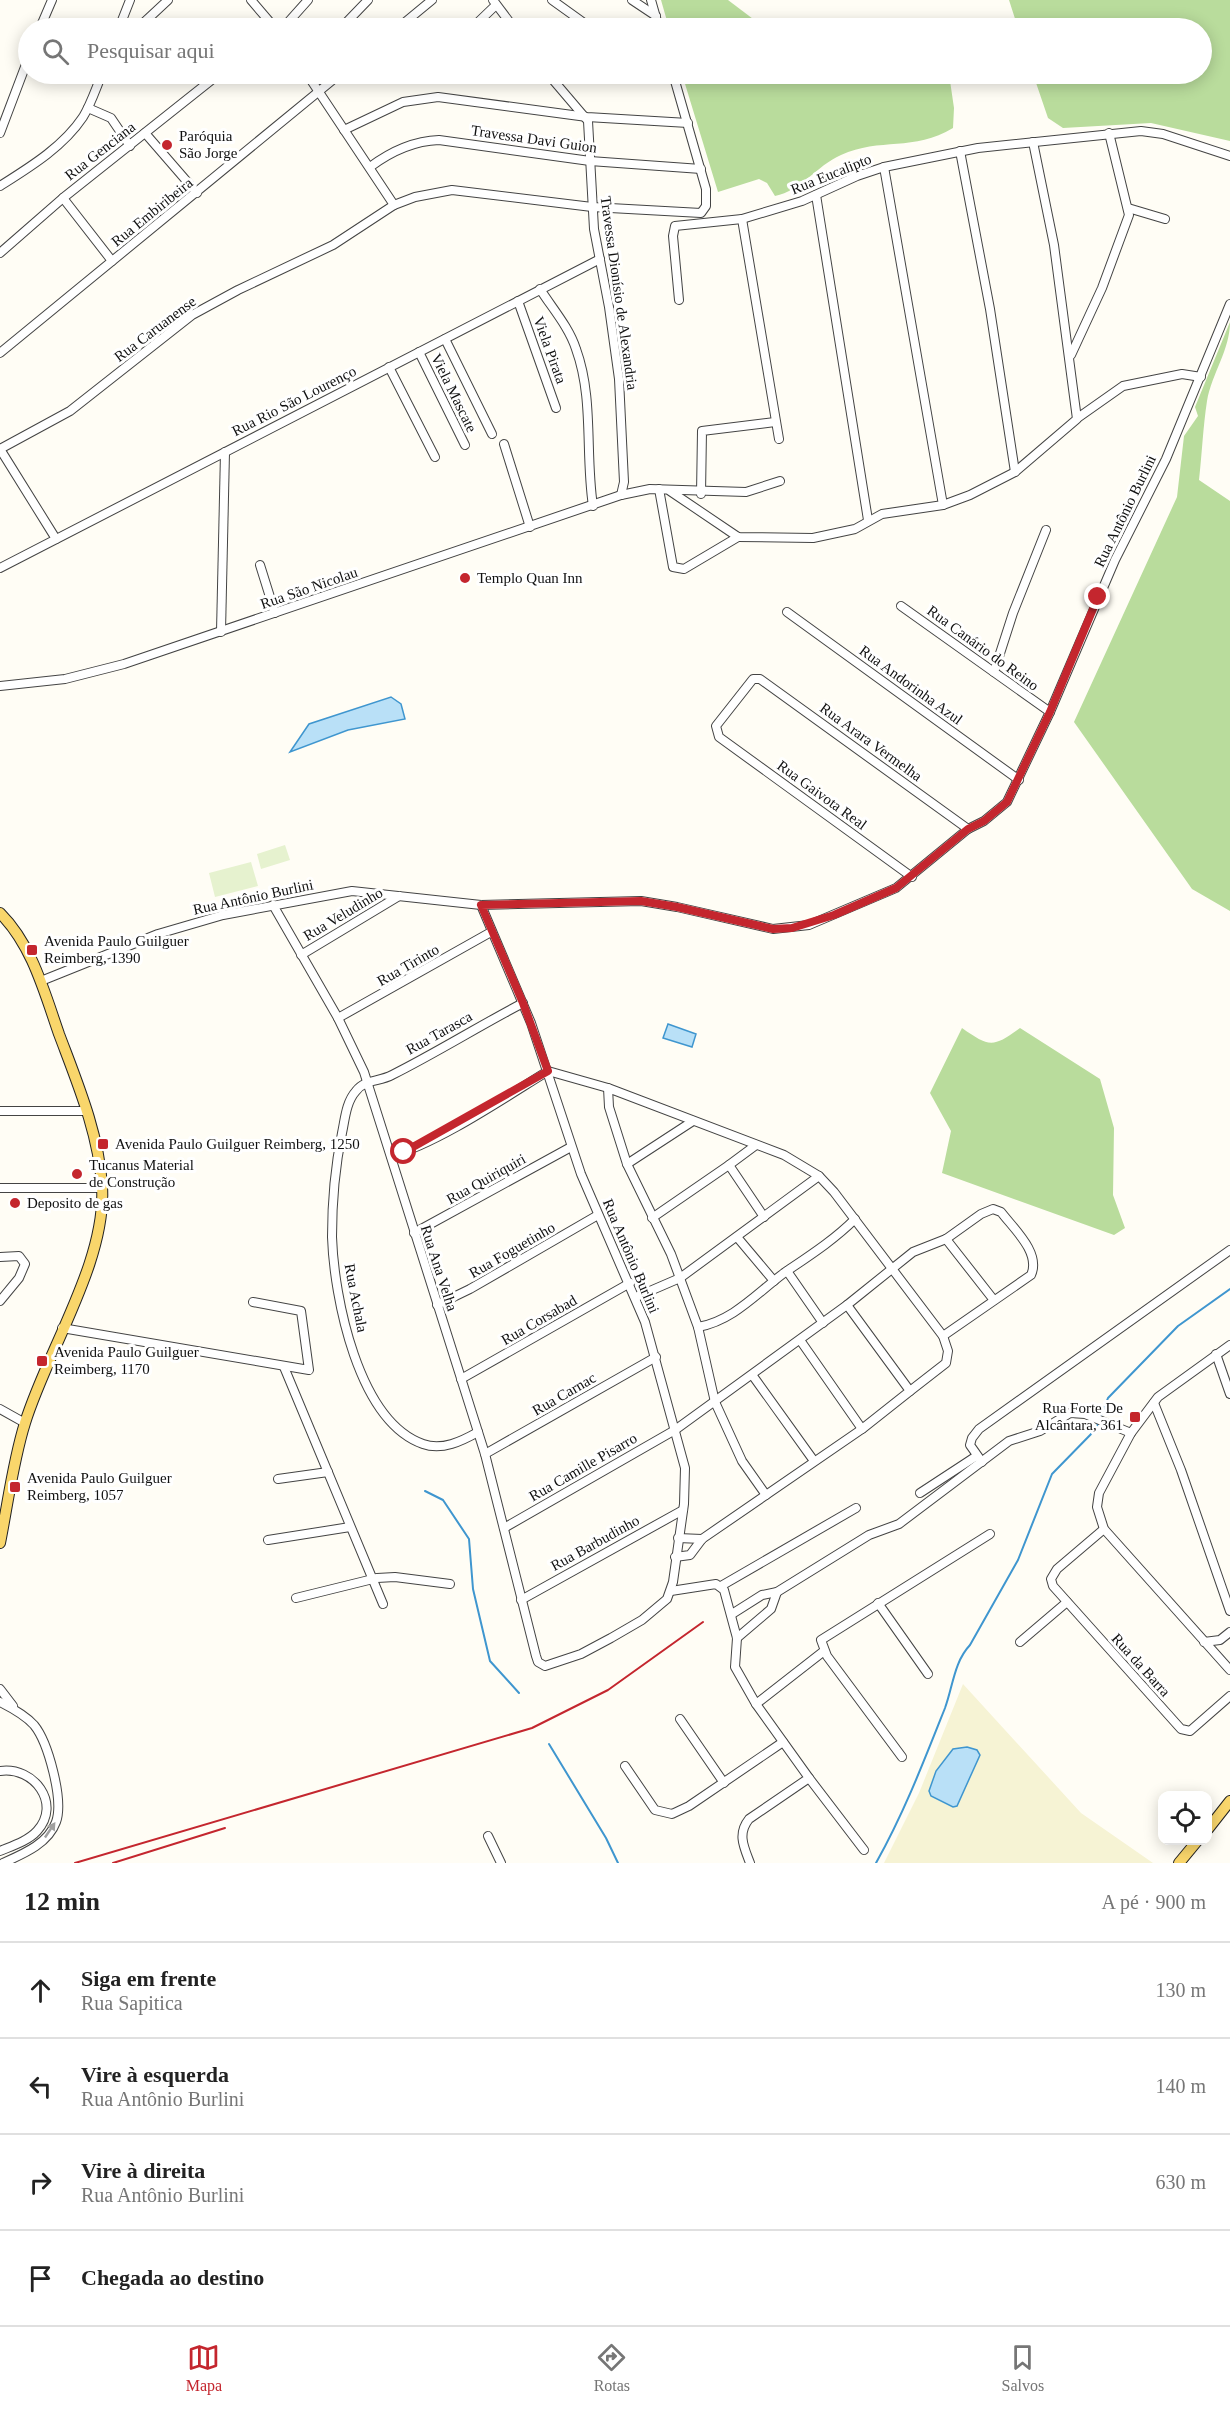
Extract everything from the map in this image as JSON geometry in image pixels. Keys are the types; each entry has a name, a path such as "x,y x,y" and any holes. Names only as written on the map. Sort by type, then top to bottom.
{"main road":[{"path":"0,913 26,946 41,981 86,1111 98,1156 103,1188 100,1222 88,1265 25,1423 0,1543"},
{"path":"1212,1825 1228,1808"},
{"path":"1179,1863 1194,1845"}],"street":[{"path":"44,18 52,0"},
{"path":"123,18 130,0"},
{"path":"149,18 168,0"},
{"path":"251,0 265,18"},
{"path":"292,18 308,0"},
{"path":"351,18 368,0"},
{"path":"410,18 432,0"},
{"path":"552,0 577,18"},
{"path":"632,0 656,16"},
{"path":"651,0 656,16"},
{"path":"480,18 494,2 506,18"},
{"path":"0,133 19,84"},
{"path":"0,186 64,140 88,108 98,84"},
{"name":"Rua Genciana","path":"0,253 63,198 206,84"},
{"path":"314,84 394,204"},
{"name":"Rua Embiribeira","path":"0,353 197,194 325,84"},
{"path":"557,84 587,117"},
{"path":"676,84 701,169 707,199 701,212 709,224"},
{"path":"344,130 389,107 427,98 454,98 587,117 688,123"},
{"path":"88,108 111,118 130,146"},
{"name":"Travessa Dionísio de Alexandria","path":"587,117 592,207 619,379 623,462 621,495"},
{"path":"1071,355 1102,288 1129,214 1109,133 1141,131 1163,134 1230,156"},
{"path":"145,133 197,194"},
{"name":"Rua Eucalipto","path":"679,300 673,230 679,225 709,224 742,219 816,195 884,167 960,151 1109,133"},
{"name":"Travessa Davi Guion","path":"370,167 401,149 426,141 439,140 590,161 701,169"},
{"path":"1033,142 1054,245 1078,417"},
{"path":"960,151 990,309 1015,472"},
{"path":"884,167 943,505"},
{"name":"Rua Caruanense","path":"56,539 0,449 70,411 192,315 238,290 333,245 394,204 426,194 452,190 592,207 701,212"},
{"path":"816,195 868,520"},
{"path":"63,198 112,261"},
{"path":"1128,208 1165,219"},
{"path":"742,219 779,439"},
{"name":"Rua Rio São Lourenço","path":"0,568 600,259"},
{"path":"540,289 573,340 578,355 585,395 593,506"},
{"name":"Viela Pirata","path":"518,301 556,408"},
{"name":"Rua Antônio Burlini","path":"41,981 158,934 223,915 352,891 481,905 641,901 773,929 808,925 874,899 912,877 968,829 1000,810 1019,780 1098,597 1166,459 1230,304"},
{"path":"445,339 492,434"},
{"name":"Viela Mascate","path":"419,352 465,445"},
{"path":"389,367 435,457"},
{"path":"659,489 673,567 684,569 738,537 813,538 855,529 882,514 943,505 981,490 1015,472 1078,417 1123,386 1182,374 1201,377"},
{"path":"701,493 701,434 703,430 775,422"},
{"path":"504,444 530,527"},
{"path":"221,632 225,452"},
{"name":"Rua São Nicolau","path":"0,686 44,682 88,674 221,632 621,495 659,489 701,493 746,492 780,481"},
{"path":"670,490 738,537"},
{"path":"994,672 1013,613 1046,530"},
{"path":"260,565 275,613"},
{"name":"Rua Canário do Reino","path":"901,606 1050,712"},
{"name":"Rua Andorinha Azul","path":"787,612 1019,780"},
{"name":"Rua Gaivota Real","path":"758,678 753,679 716,726 716,734 912,877"},
{"name":"Rua Arara Vermelha","path":"758,678 968,829"},
{"name":"Rua Veludinho","path":"301,955 399,896"},
{"name":"Rua Ana Velha","path":"273,905 338,1018 367,1081 485,1454 536,1656 542,1664 551,1665 580,1654 642,1620 662,1606 671,1591"},
{"name":"Rua Antônio Burlini","path":"481,905 523,1003 548,1071 571,1147 598,1215 636,1297 656,1357 685,1468 683,1510 671,1591"},
{"name":"Rua Tirinto","path":"338,1018 491,932"},
{"name":"Rua Tarasca","path":"367,1081 391,1076 523,1003"},
{"path":"391,1156 421,1144 548,1071 608,1088 756,1145 801,1164 819,1176 855,1219 943,1336 948,1350 946,1363 862,1429 702,1539 690,1555 675,1557"},
{"name":"Rua Achala","path":"367,1081 350,1100 337,1161 332,1237 343,1315 357,1363 378,1406 398,1428 422,1444 439,1446 458,1443 478,1432"},
{"path":"608,1088 609,1107 627,1164 680,1278 698,1327 716,1402 742,1461 766,1495"},
{"path":"0,1111 86,1111"},
{"path":"627,1164 693,1121"},
{"path":"652,1218 756,1145"},
{"name":"Rua Quiriquiri","path":"414,1233 571,1147"},
{"path":"729,1165 764,1217"},
{"path":"636,1297 680,1278 819,1176"},
{"path":"0,1188 103,1188"},
{"name":"Rua Camille Pisarro","path":"504,1528 675,1430 753,1376 893,1270 913,1252 946,1239 981,1214 993,1209 1001,1212 1033,1256 1035,1267 1031,1275 993,1299"},
{"name":"Rua Foguetinho","path":"437,1305 470,1289 598,1215"},
{"path":"698,1327 723,1318 835,1238 855,1219"},
{"path":"736,1237 774,1281"},
{"path":"943,1336 993,1299 946,1239"},
{"path":"979,1460 970,1445 979,1429 1230,1250"},
{"path":"0,1257 19,1256 25,1264 19,1278 0,1301"},
{"path":"787,1271 823,1323"},
{"name":"Rua Corsabad","path":"461,1379 630,1283"},
{"path":"62,1328 304,1371 310,1368 302,1315 297,1309 253,1302"},
{"path":"847,1305 910,1391"},
{"path":"800,1340 862,1429"},
{"path":"1230,1345 1154,1403 1131,1433 1099,1493 1097,1507 1104,1529 1230,1670"},
{"path":"1216,1354 1230,1394"},
{"name":"Rua Carnac","path":"485,1454 656,1357"},
{"path":"284,1367 383,1604"},
{"path":"753,1376 814,1461"},
{"path":"1154,1403 1181,1470 1230,1611"},
{"path":"0,1409 25,1423"},
{"path":"920,1493 1009,1442 1040,1431 1070,1413 1085,1414 1131,1433"},
{"path":"732,1614 762,1595 777,1592 869,1535 899,1524 979,1460"},
{"path":"278,1479 328,1472"},
{"path":"671,1591 721,1586 856,1508"},
{"name":"Rua Barbudinho","path":"521,1600 683,1510"},
{"path":"268,1540 351,1527"},
{"name":"Rua da Barra","path":"1104,1529 1057,1569 1052,1582 1067,1602 1185,1732 1190,1731 1230,1696"},
{"path":"902,1757 824,1651 820,1644 822,1638 990,1534"},
{"path":"678,1538 702,1539"},
{"path":"296,1598 372,1579 395,1577 450,1584"},
{"path":"721,1586 732,1614 737,1638 735,1667 756,1704 864,1850"},
{"path":"737,1638 771,1609 777,1592"},
{"path":"1020,1642 1067,1602"},
{"path":"878,1603 928,1674"},
{"path":"1204,1642 1220,1640 1230,1632"},
{"path":"756,1704 824,1651"},
{"path":"0,1689 15,1709 35,1726 53,1768 59,1798 56,1822 45,1838 27,1852 3,1863"},
{"path":"0,1702 15,1709"},
{"path":"680,1719 724,1783"},
{"path":"625,1766 648,1802 661,1813 672,1814 724,1783 783,1742"},
{"path":"0,1771 20,1771 30,1776 44,1794 45,1809 42,1823 37,1831 0,1851"},
{"path":"750,1863 742,1842 743,1827 749,1819 809,1778"},
{"path":"488,1836 501,1863"}],"shaded area":[{"path":"963,1684 1081,1813 1153,1863 884,1863 919,1793"}],"green space":[{"path":"661,0 728,0 752,18 666,18"},
{"path":"1009,0 1230,0 1230,141 1151,123 1063,128 1048,118 1036,84 1212,84 1212,18 1015,18"},
{"path":"685,84 950,84 954,108 953,128 939,135 925,140 869,147 841,155 793,189 775,196 767,183 759,179 718,192"},
{"path":"1230,322 1227,342 1207,401 1199,480 1230,501 1230,911 1192,889 1074,722 1177,497 1184,436 1198,416 1195,407"},
{"path":"285,845 290,860 261,869 257,854"},
{"path":"251,862 258,886 215,897 209,873"},
{"path":"962,1028 979,1039 991,1043 1003,1039 1020,1028 1100,1079 1114,1128 1113,1195 1125,1228 1114,1235 942,1173 951,1131 930,1093"}],"water":[{"path":"391,697 401,704 405,719 348,730 290,752 309,724"},
{"path":"668,1024 696,1034 692,1047 663,1038"},
{"path":"967,1747 977,1750 980,1755 957,1806 953,1807 931,1796 929,1791 936,1771 953,1749"}],"waterway":[{"path":"1100,1418 1108,1398 1178,1326 1230,1289"},
{"path":"876,1863 896,1825 921,1767 945,1708 960,1659 1018,1560 1052,1474 1096,1429 1098,1423"},
{"path":"425,1491 443,1500 469,1539 473,1589 490,1661 519,1693"},
{"path":"549,1744 606,1838 618,1863"}],"railway":[{"path":"75,1863 532,1728 608,1690 703,1622"},
{"path":"113,1863 225,1828"}],"place":[{"name":"Paróquia São Jorge","path":"167,145"},
{"name":"Templo Quan Inn","path":"465,578"},
{"name":"Avenida Paulo Guilguer Reimberg, 1390","path":"32,950"},
{"name":"Avenida Paulo Guilguer Reimberg, 1250","path":"103,1144"},
{"name":"Tucanus Material de Construção","path":"77,1174"},
{"name":"Deposito de gas","path":"15,1203"},
{"name":"Avenida Paulo Guilguer Reimberg, 1170","path":"42,1361"},
{"name":"Rua Forte De Alcântara, 361","path":"1135,1417"},
{"name":"Avenida Paulo Guilguer Reimberg, 1057","path":"15,1487"}],"route":[{"path":"404,1152 446,1131 548,1071 523,1003 481,905 607,900 641,901 773,929 808,925 874,899 912,877 947,845 1000,810 1007,802 1050,712 1098,597"}]}
